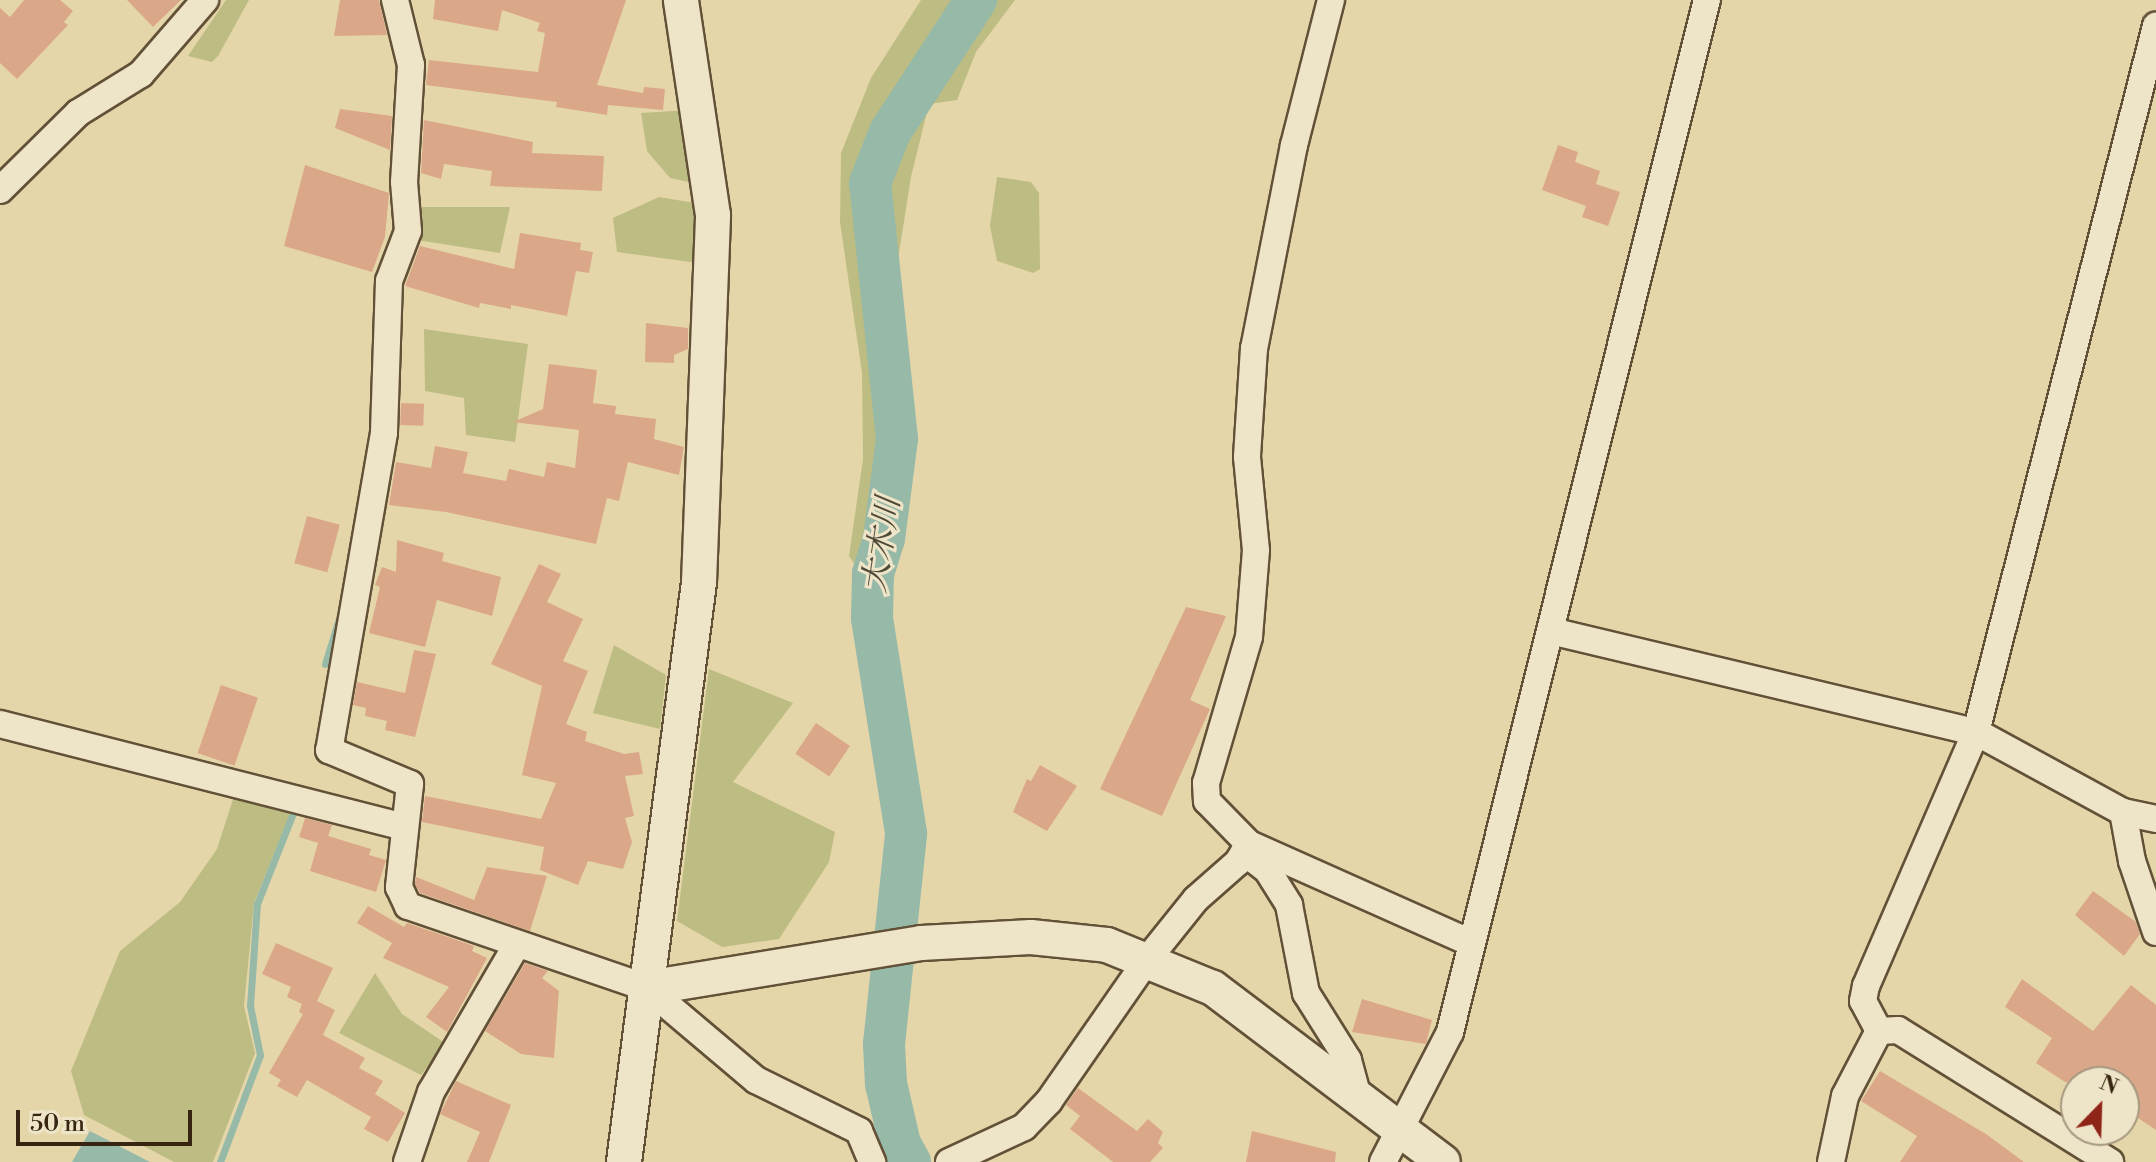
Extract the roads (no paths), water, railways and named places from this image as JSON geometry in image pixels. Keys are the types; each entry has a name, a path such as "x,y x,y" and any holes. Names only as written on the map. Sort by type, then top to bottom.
{"street":[{"path":"0,190 78,113 141,74 205,0"},
{"path":"395,0 411,65 404,182 408,231 389,281 384,433 329,750 410,784 399,887 408,906 516,946 647,988 756,1080 859,1131 872,1162"},
{"path":"624,1162 699,582 713,215 681,0"},
{"path":"1331,0 1294,145 1254,348 1247,457 1256,550 1249,637 1206,783 1207,801 1268,871 1289,905 1306,993 1348,1060 1358,1097"},
{"path":"1383,1162 1402,1131 1450,1032 1469,942 1551,631 1707,0"},
{"path":"1879,1031 1863,1001 1866,986 1976,732 2156,26"},
{"path":"1551,631 1976,732 2123,812 2156,819"},
{"path":"0,724 404,827"},
{"path":"2123,812 2132,861 2156,932"},
{"path":"1246,848 1469,942"},
{"path":"949,1162 1024,1127 1049,1101 1147,960 1196,899 1246,848"},
{"path":"647,988 921,943 1031,937 1107,945 1213,988 1443,1162"},
{"path":"407,1162 431,1092 516,946"},
{"path":"1879,1031 1898,1030 2066,1151 2110,1162"},
{"path":"1831,1162 1845,1096 1879,1031"}],"waterway":[{"name":"大木川","path":"910,1162 900,1144 886,1084 884,1044 906,833 872,618 873,574 884,539 897,439 870,183 890,132 976,0"},
{"path":"325,664 341,612"},
{"path":"220,1162 260,1055 250,1006 257,904 295,808"}]}
